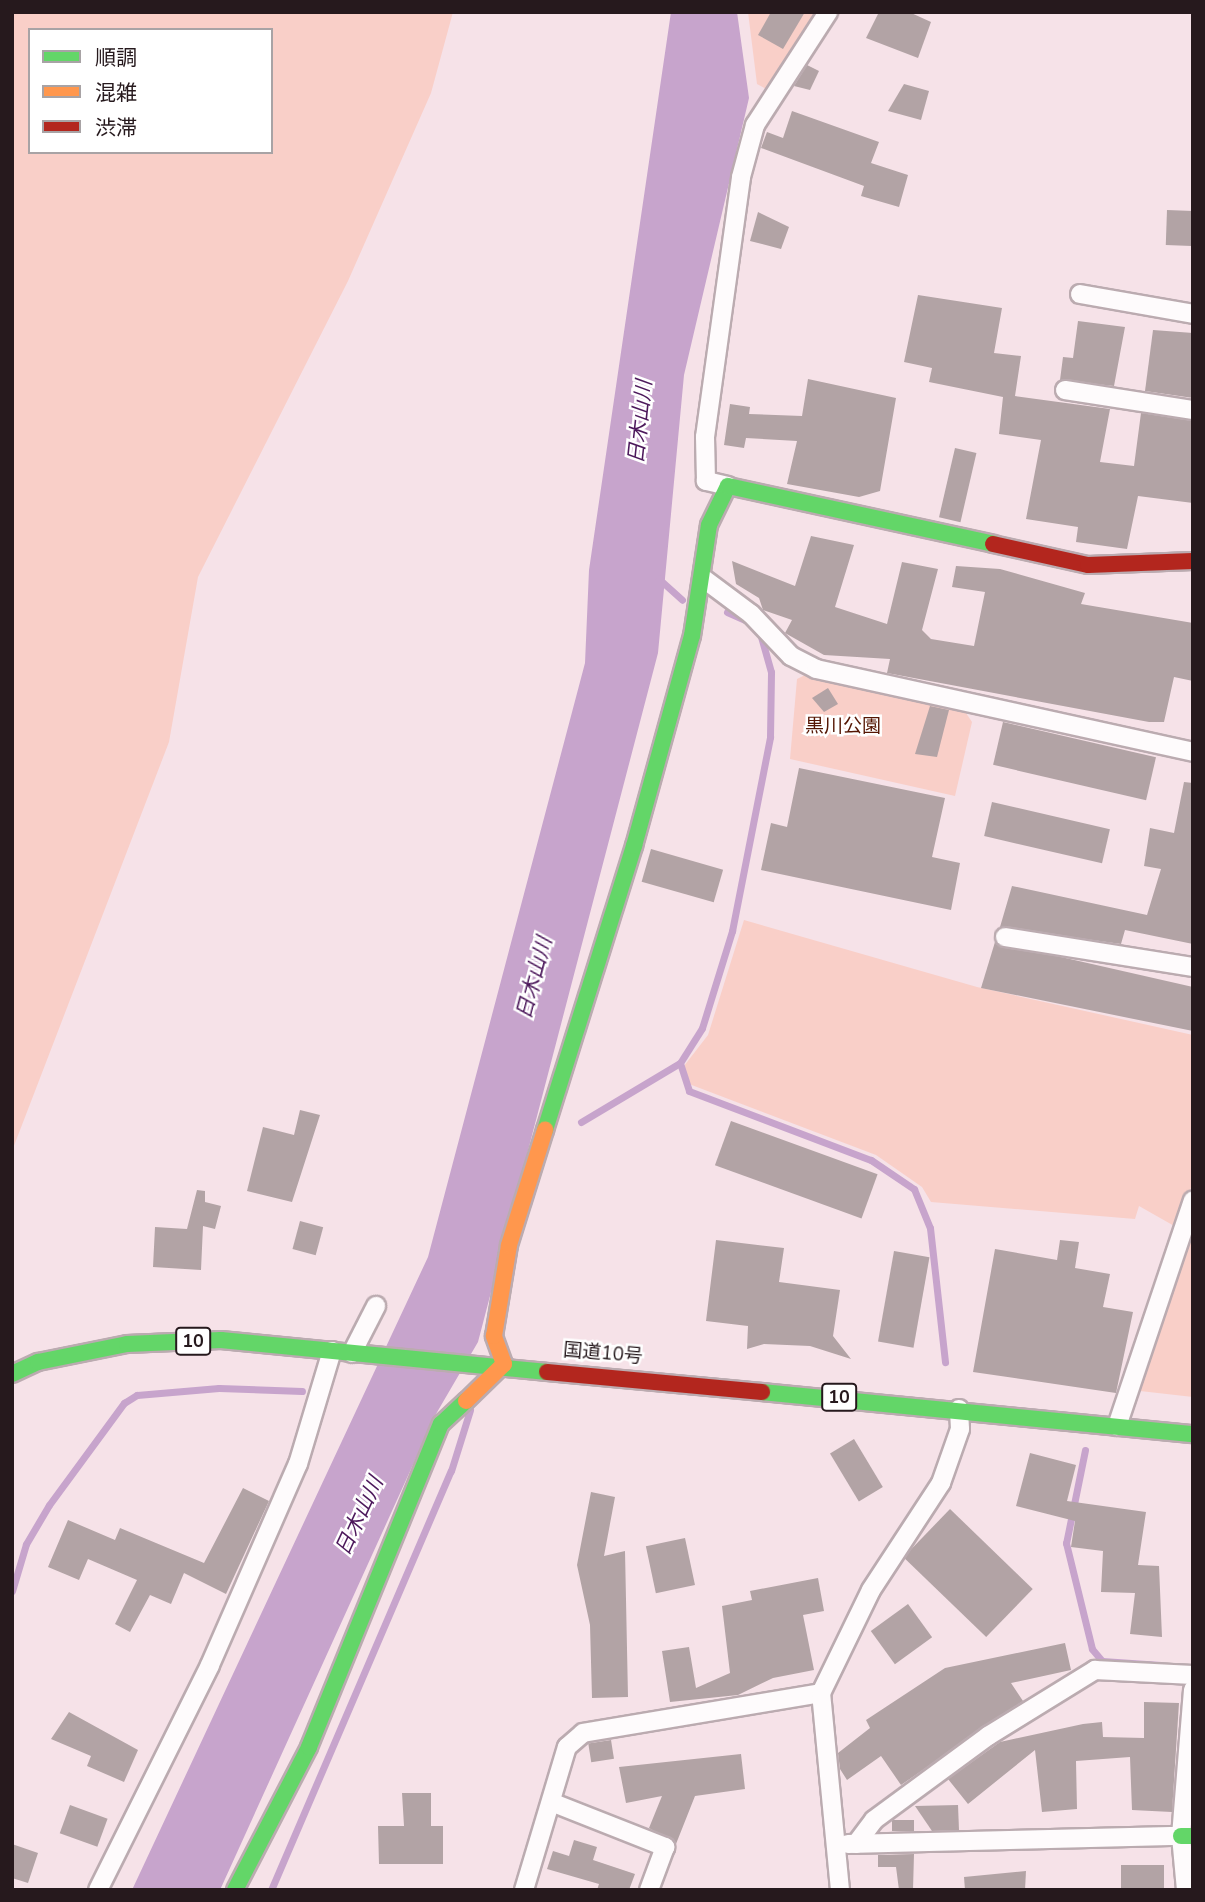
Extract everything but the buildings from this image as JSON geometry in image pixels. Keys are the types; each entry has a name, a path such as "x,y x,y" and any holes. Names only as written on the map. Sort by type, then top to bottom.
{"main road":[{"path":"235,1890 309,1747 441,1424 505,1364 494,1336 509,1245 634,846 704,579 709,525 727,486 1088,565 1193,561"},
{"name":"国道10号","path":"12,1374 38,1362 127,1344 221,1340 485,1365 505,1364 1193,1434"}],"street":[{"path":"727,486 706,481 705,437 741,177 755,125 828,12"},
{"path":"1080,294 1193,314"},
{"path":"1065,390 1193,410"},
{"path":"704,579 751,614 791,656 816,669 1193,752"},
{"path":"1005,937 1193,967"},
{"path":"1117,1426 1193,1200"},
{"path":"352,1353 376,1306"},
{"path":"99,1890 210,1665 298,1464 332,1351"},
{"path":"841,1890 821,1693 871,1590 941,1483 960,1429 959,1409"},
{"path":"856,1844 874,1820 988,1736 1095,1670 1193,1675"},
{"path":"1186,1890 1193,1689"},
{"path":"524,1890 566,1747 583,1733 821,1693"},
{"path":"551,1802 665,1847 649,1890"},
{"path":"836,1843 1187,1836"}],"green space":[{"path":"12,12 453,12 431,93 348,281 198,577 169,742 12,1151"},
{"path":"748,12 816,12 770,91 757,84"},
{"name":"黒川公園","path":"809,673 966,713 972,722 955,796 790,759 797,679"},
{"path":"744,920 977,987 1193,1035 1193,1182 1176,1227 1139,1206 1135,1219 931,1202 922,1187 876,1155 689,1084 684,1066 708,1035"},
{"path":"1193,1228 1193,1397 1140,1391"}],"water":[{"name":"日木山川","path":"671,12 737,12 749,98 684,375 658,653 478,1342 436,1414 220,1890 132,1890 428,1257 585,663 589,570"}],"waterway":[{"path":"659,579 682,600"},
{"path":"727,612 749,622"},
{"path":"581,1122 680,1063 702,1028 732,931 770,737 771,672 760,633"},
{"path":"680,1063 689,1091 871,1160 914,1189 930,1228 945,1362"},
{"path":"12,1591 26,1544 49,1505 124,1403 137,1395 219,1388 302,1391"},
{"path":"271,1890 451,1471 470,1410"},
{"path":"1085,1450 1066,1543 1092,1649 1102,1661 1161,1665"}],"traffic: fast":[{"path":"545,1130 634,846 692,636 709,525 728,486 993,544"},
{"path":"12,1374 38,1362 127,1344 221,1340 547,1372"},
{"path":"762,1392 1193,1434"},
{"path":"235,1890 309,1747 441,1424 466,1401"},
{"path":"1181,1836 1193,1836"}],"traffic: slow":[{"path":"466,1401 504,1364 494,1336 509,1245 545,1130"}],"traffic: jam":[{"path":"993,544 1088,565 1193,561"},
{"path":"547,1372 762,1392"}]}
